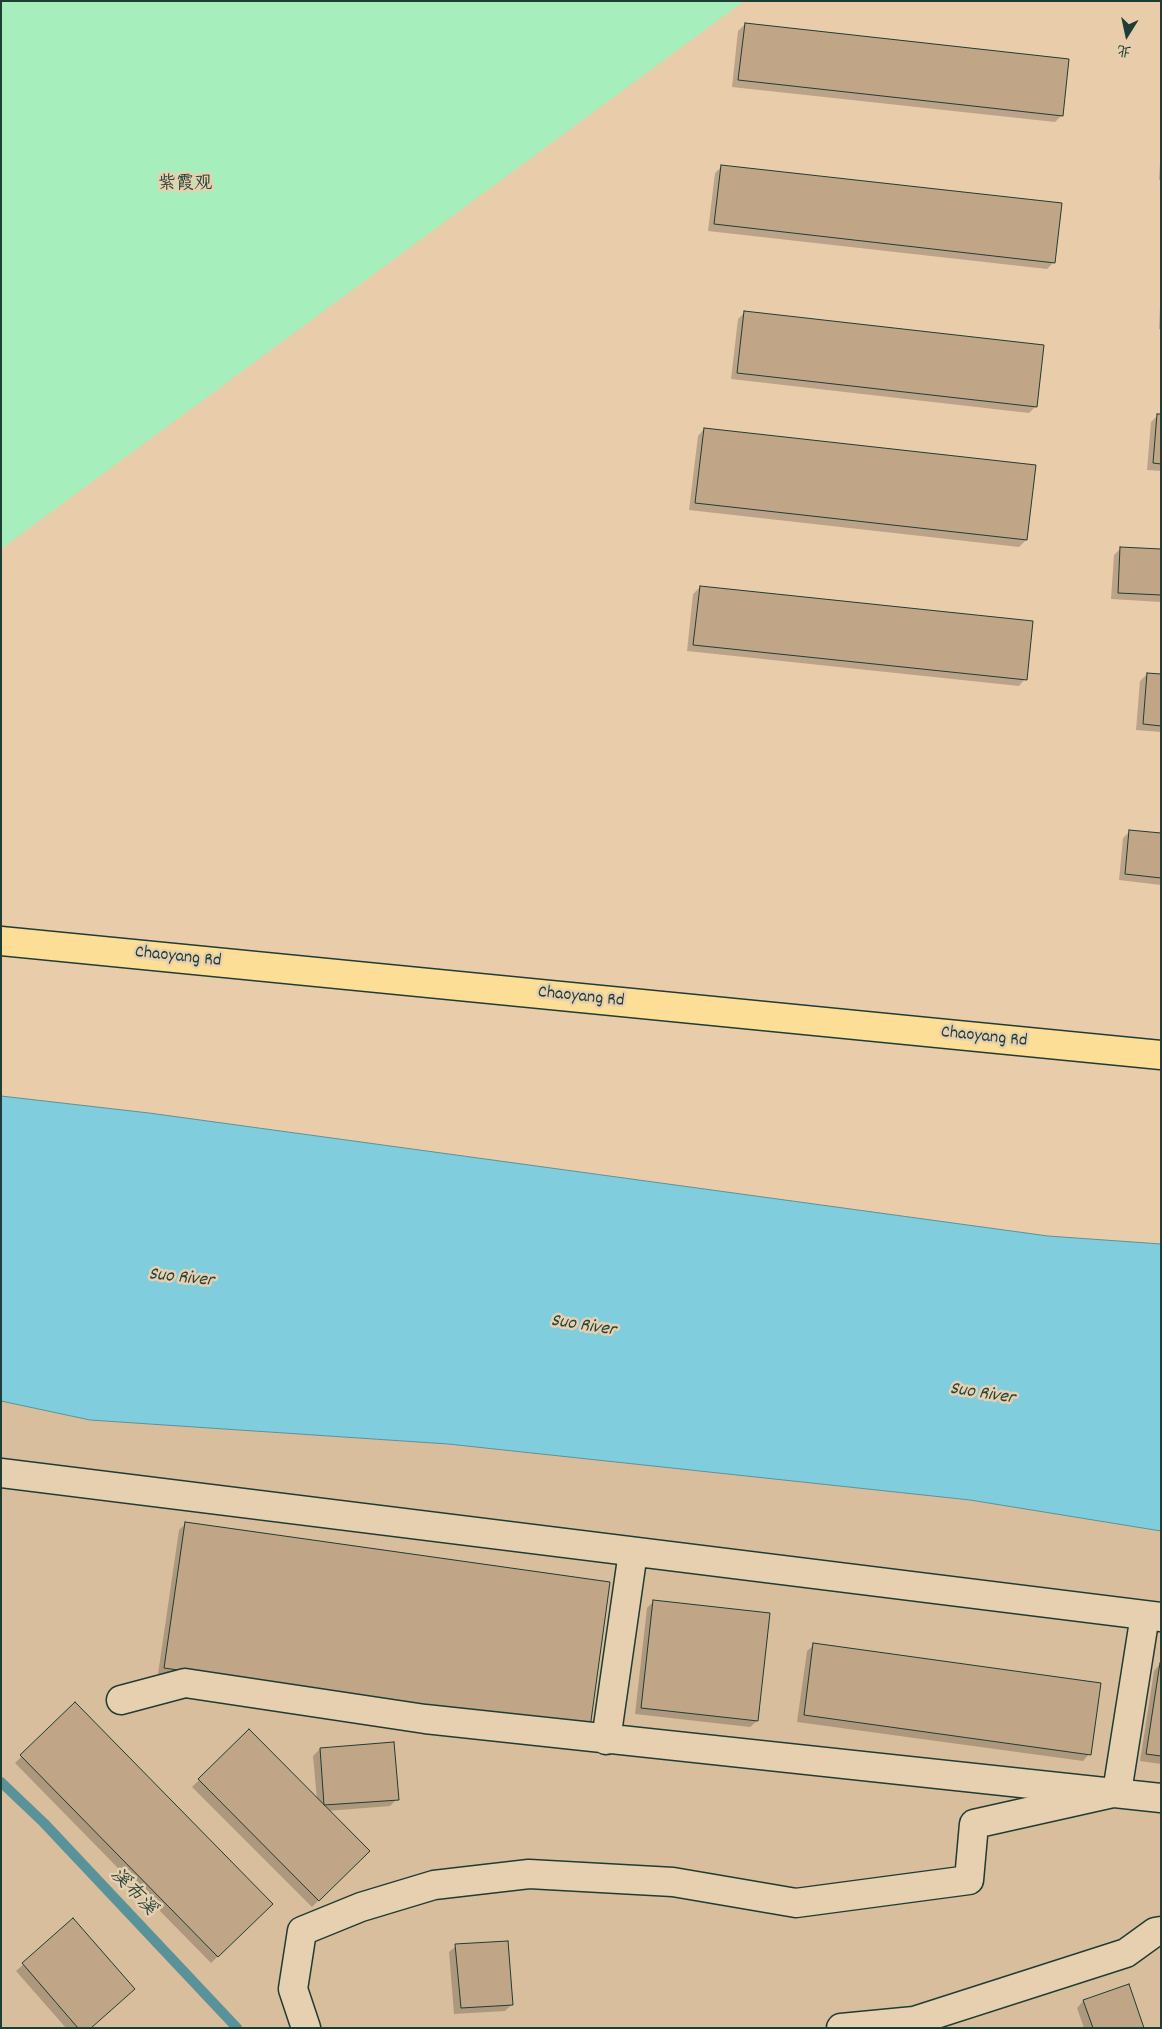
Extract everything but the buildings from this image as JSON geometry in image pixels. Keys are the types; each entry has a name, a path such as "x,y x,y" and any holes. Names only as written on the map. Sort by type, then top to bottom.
{"highway":[{"name":"Chaoyang Rd","path":"1,941 1161,1055"}],"street":[{"path":"1,1474 1153,1616 1117,1792"},
{"path":"606,1740 633,1552"},
{"path":"121,1700 185,1683 425,1720 1161,1798"},
{"path":"306,2028 293,1989 302,1931 361,1907 434,1885 529,1874 673,1882 796,1904 969,1880 974,1824 1117,1792"},
{"path":"841,2028 914,2021 1126,1953 1159,1937"}],"shaded area":[{"path":"1,1401 90,1420 448,1444 970,1500 1161,1531 1161,2028 1,2028"}],"green space":[{"name":"紫霞观","path":"1,1 744,1 1,549"}],"water":[{"name":"Suo River","path":"1,1096 149,1113 1048,1236 1161,1244 1161,1531 970,1500 448,1444 90,1420 1,1401"}],"waterway":[{"name":"溪布溪","path":"1,1782 44,1823 237,2028"}]}
